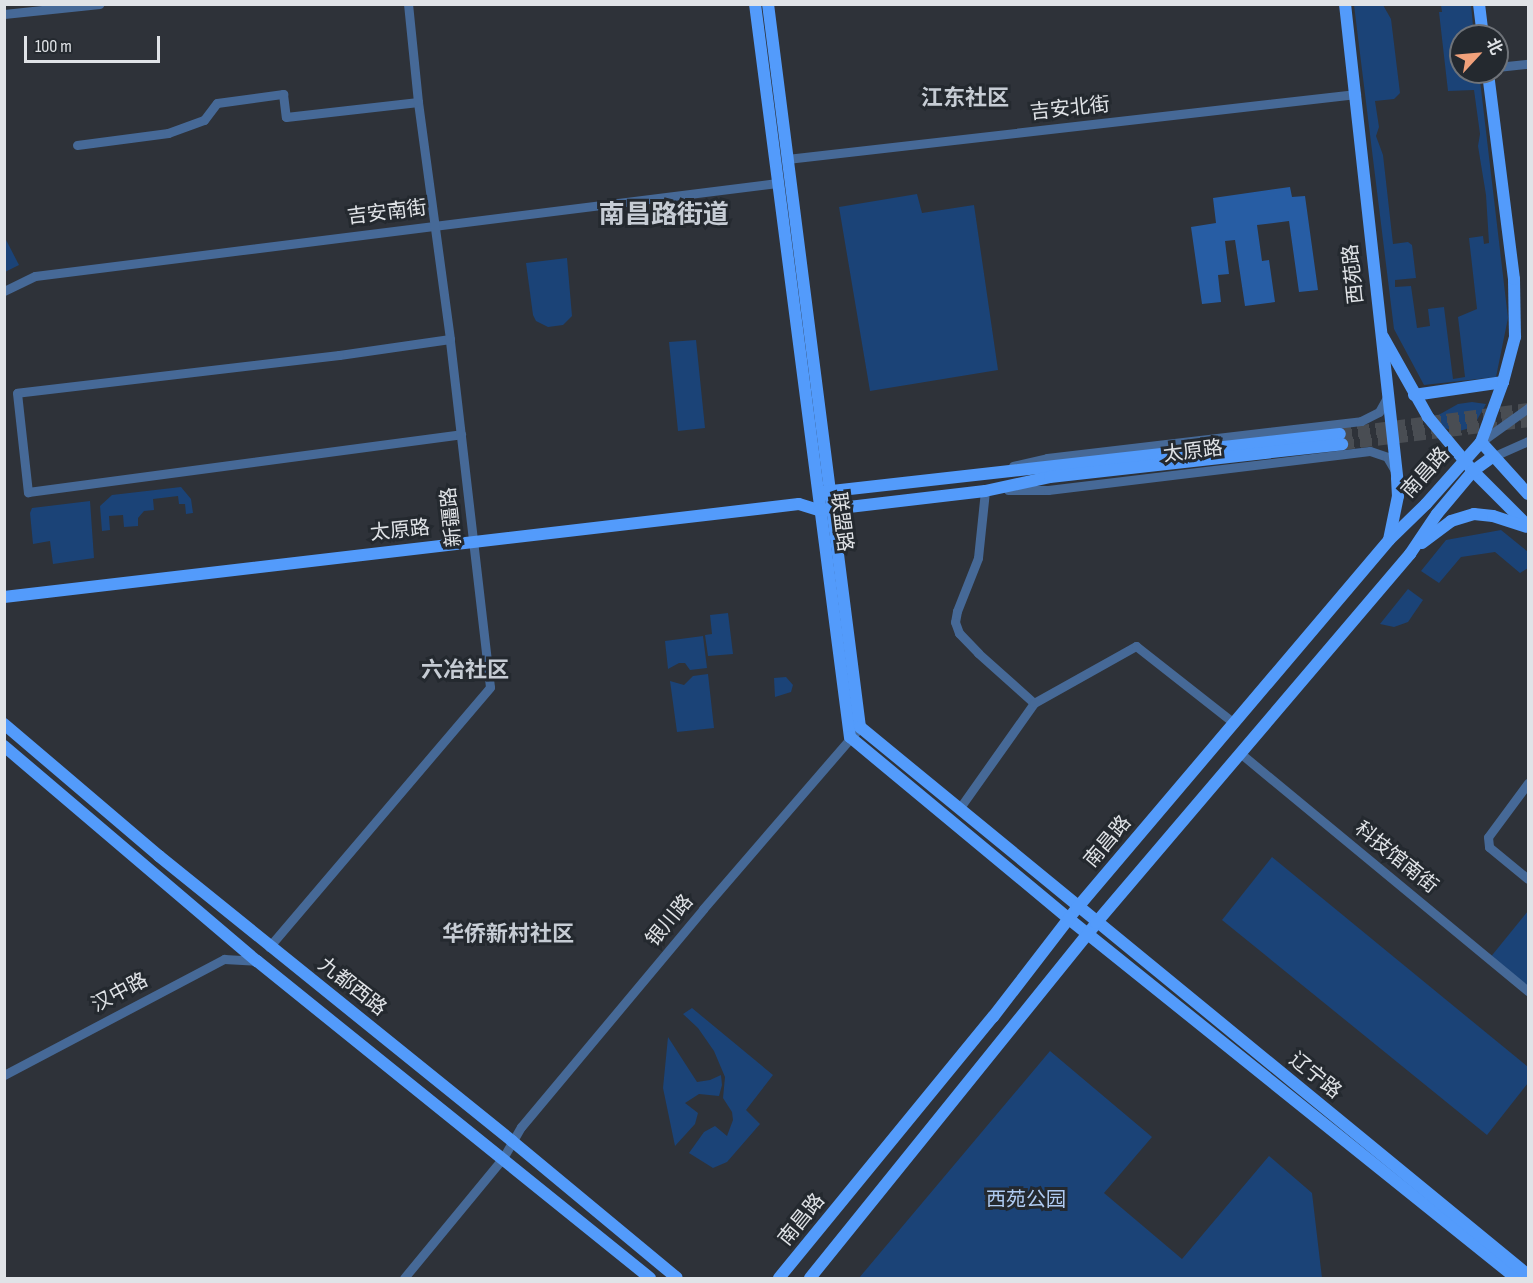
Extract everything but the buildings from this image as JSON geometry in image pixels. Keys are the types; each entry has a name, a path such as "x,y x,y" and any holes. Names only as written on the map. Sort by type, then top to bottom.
{"main road":[{"name":"联盟路","path":"754,4 777,183 824,492"},
{"name":"联盟路","path":"768,4 850,737"},
{"name":"西苑路","path":"1345,4 1398,496 1385,544"},
{"path":"1479,4 1482,24"},
{"path":"1490,84 1514,279 1515,337 1503,382 1480,442 1528,494"},
{"path":"1380,330 1414,395 1473,471 1528,527"},
{"path":"1414,395 1503,382"},
{"name":"太原路","path":"4,597 799,504 826,509 985,490 1050,477 1341,439 980,473 824,492 799,504"},
{"name":"南昌路","path":"779,1278 993,1017 1077,908 1385,544 1426,504 1480,442"},
{"name":"南昌路","path":"810,1278 1096,923 1410,554 1437,514 1473,471 1492,457"},
{"name":"联盟路","path":"826,509 860,727"},
{"path":"1410,554 1451,521 1474,514 1493,516 1528,527"},
{"path":"1385,544 1401,538 1407,543 1401,564"},
{"name":"九都西路","path":"4,724 269,947 512,1141 677,1278"},
{"path":"860,727 1077,908"},
{"path":"850,737 1088,934"},
{"name":"九都西路","path":"4,746 257,961 650,1278"},
{"name":"辽宁路","path":"1077,908 1528,1275"},
{"name":"辽宁路","path":"1088,934 1516,1278"}],"street":[{"path":"4,14 99,4"},
{"name":"新疆路","path":"269,947 490,687 408,4"},
{"path":"1509,66 1528,64"},
{"path":"77,145 168,133 204,120 217,103 283,94 286,117 418,102"},
{"name":"吉安北街","path":"787,159 1356,94"},
{"name":"吉安南街","path":"4,291 35,276 777,183"},
{"path":"450,339 339,355 16,393 28,492 461,435"},
{"name":"太原路","path":"980,473 1047,458 1361,421 1379,412 1388,396"},
{"path":"1480,442 1528,408"},
{"path":"1492,457 1528,441"},
{"name":"太原路","path":"985,490 1048,490 1370,451 1387,457 1396,473"},
{"path":"985,490 978,558 957,611 955,622 959,633 978,653 1034,703"},
{"path":"959,809 1034,703 1136,646 1234,723"},
{"name":"银川路","path":"404,1278 512,1141 703,909 860,727"},
{"name":"科技馆南街","path":"1240,753 1528,991"},
{"path":"1528,783 1488,837 1490,847 1528,879"},
{"name":"汉中路","path":"4,1075 224,959 257,961"},
{"name":"银川路","path":"397,1278 501,1156"}],"green space":[{"path":"1354,5 1383,5 1391,19 1400,93 1394,99 1375,101 1379,127 1376,136 1383,155 1393,244 1408,242 1412,245 1416,278 1395,280 1395,287 1411,286 1417,328 1430,326 1428,309 1444,307 1453,379 1465,377 1458,317 1477,309 1469,238 1483,236 1484,244 1489,243 1474,90 1448,91 1439,12 1442,12 1441,5 1471,5 1473,24 1449,24 1449,84 1480,84 1508,318 1496,377 1424,385 1394,329"},
{"path":"917,194 922,213 974,205 998,370 870,391 839,207"},
{"path":"4,236 19,265 5,272 4,272"},
{"path":"567,258 572,316 563,325 548,327 536,321 533,315 526,263"},
{"path":"696,340 705,428 678,431 669,342"},
{"path":"1472,402 1486,404 1473,427 1456,432 1445,428 1435,417 1458,404"},
{"path":"181,487 191,499 193,513 186,514 185,504 179,504 178,496 153,499 154,510 144,511 138,518 138,526 124,527 123,515 109,516 110,530 102,531 100,506 112,495"},
{"path":"90,501 94,558 53,564 50,541 33,544 30,513 32,508"},
{"path":"1501,530 1528,552 1528,568 1520,573 1495,552 1461,557 1439,583 1421,571 1446,540"},
{"path":"1408,589 1423,600 1408,622 1394,627 1380,624"},
{"path":"728,613 733,654 708,656 705,635 712,634 710,615"},
{"path":"703,636 707,668 690,670 685,663 679,663 668,669 665,641"},
{"path":"708,674 714,728 677,732 670,681 684,685 693,676"},
{"path":"786,677 793,685 791,692 775,697 774,678"},
{"path":"1272,857 1528,1067 1528,1083 1487,1135 1222,920"},
{"path":"1528,911 1528,991 1489,959"},
{"path":"692,1008 773,1075 746,1110 760,1124 727,1162 713,1168 689,1153 704,1132 715,1126 727,1136 733,1120 732,1112 723,1098 725,1077 714,1051 698,1028 683,1014"},
{"path":"668,1037 697,1082 721,1075 722,1085 719,1096 699,1094 685,1103 698,1113 695,1124 675,1146 663,1088"},
{"name":"西苑公园","path":"1050,1051 1152,1137 1104,1193 1182,1259 1269,1156 1312,1193 1322,1278 859,1278"}],"shaded area":[{"path":"1290,187 1292,197 1305,196 1318,290 1299,292 1289,221 1257,225 1262,261 1269,260 1275,302 1245,306 1235,240 1225,241 1229,274 1218,275 1221,302 1202,304 1191,227 1216,223 1213,198"}],"tunnel":[{"path":"1340,434 1528,409"},
{"path":"1342,444 1528,421"}],"district":[{"name":"江东社区","path":"965,99"},
{"name":"南昌路街道","path":"664,216"},
{"name":"六冶社区","path":"465,671"},
{"name":"华侨新村社区","path":"508,935"}]}
